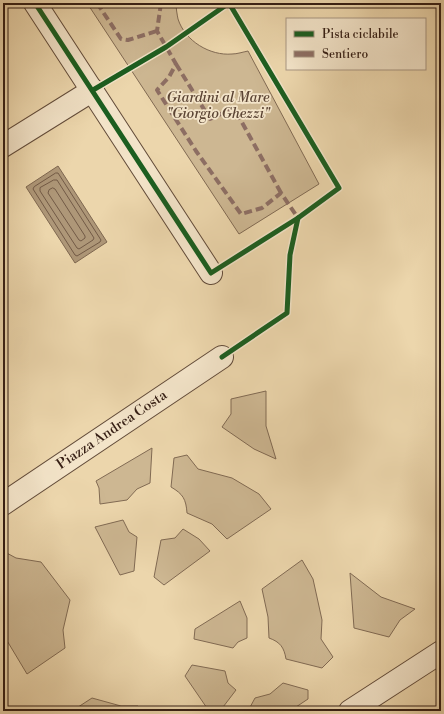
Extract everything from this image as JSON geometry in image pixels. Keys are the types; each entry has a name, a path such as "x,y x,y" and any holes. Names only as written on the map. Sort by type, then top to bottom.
{"street":[{"path":"35,3 211,273"},
{"path":"3,146 93,90"},
{"name":"Piazza Andrea Costa","path":"3,504 222,357"},
{"path":"350,711 441,652"}],"green space":[{"name":"Giardini al Mare \"Giorgio Ghezzi\"","path":"87,3 176,3 178,19 181,27 199,46 207,50 224,54 236,54 248,51 319,184 239,234"},
{"path":"266,391 266,426 276,459 254,449 222,427 231,414 231,399"},
{"path":"152,448 150,483 137,489 127,500 100,504 99,488 96,481"},
{"path":"187,455 198,469 232,478 259,494 271,509 227,539 212,524 187,513 186,504 183,497 171,487 174,458"},
{"path":"123,520 129,532 137,537 134,571 120,575 95,527"},
{"path":"183,529 199,539 210,551 164,585 154,577 161,540 175,538"},
{"path":"3,551 16,558 41,562 70,600 63,630 65,648 27,674 3,634"},
{"path":"302,560 313,579 322,620 321,639 333,657 322,668 286,659 281,646 276,641 269,638 268,617 262,589"},
{"path":"350,573 381,597 415,609 400,620 389,637 354,628"},
{"path":"240,601 247,618 247,638 238,642 233,648 194,639 195,629"},
{"path":"192,665 225,671 228,683 236,690 220,711 209,711 185,676"},
{"path":"283,683 308,690 308,699 290,711 248,711 255,698 270,694"},
{"path":"92,698 121,706 138,706 141,711 72,711"}],"water":[{"path":"58,166 107,242 75,263 26,187"}],"marked path":[{"path":"97,3 121,39 128,40 157,31"},
{"path":"161,3 157,31 176,64 169,77 157,90 196,151 241,214 262,208 281,193 298,218"},
{"path":"176,64 210,119 234,108 281,193"}],"cycle path":[{"path":"35,3 211,273 298,218"},
{"path":"93,90 166,47 229,3"},
{"path":"222,357 287,313 290,255 298,218 339,188 229,3"}]}
